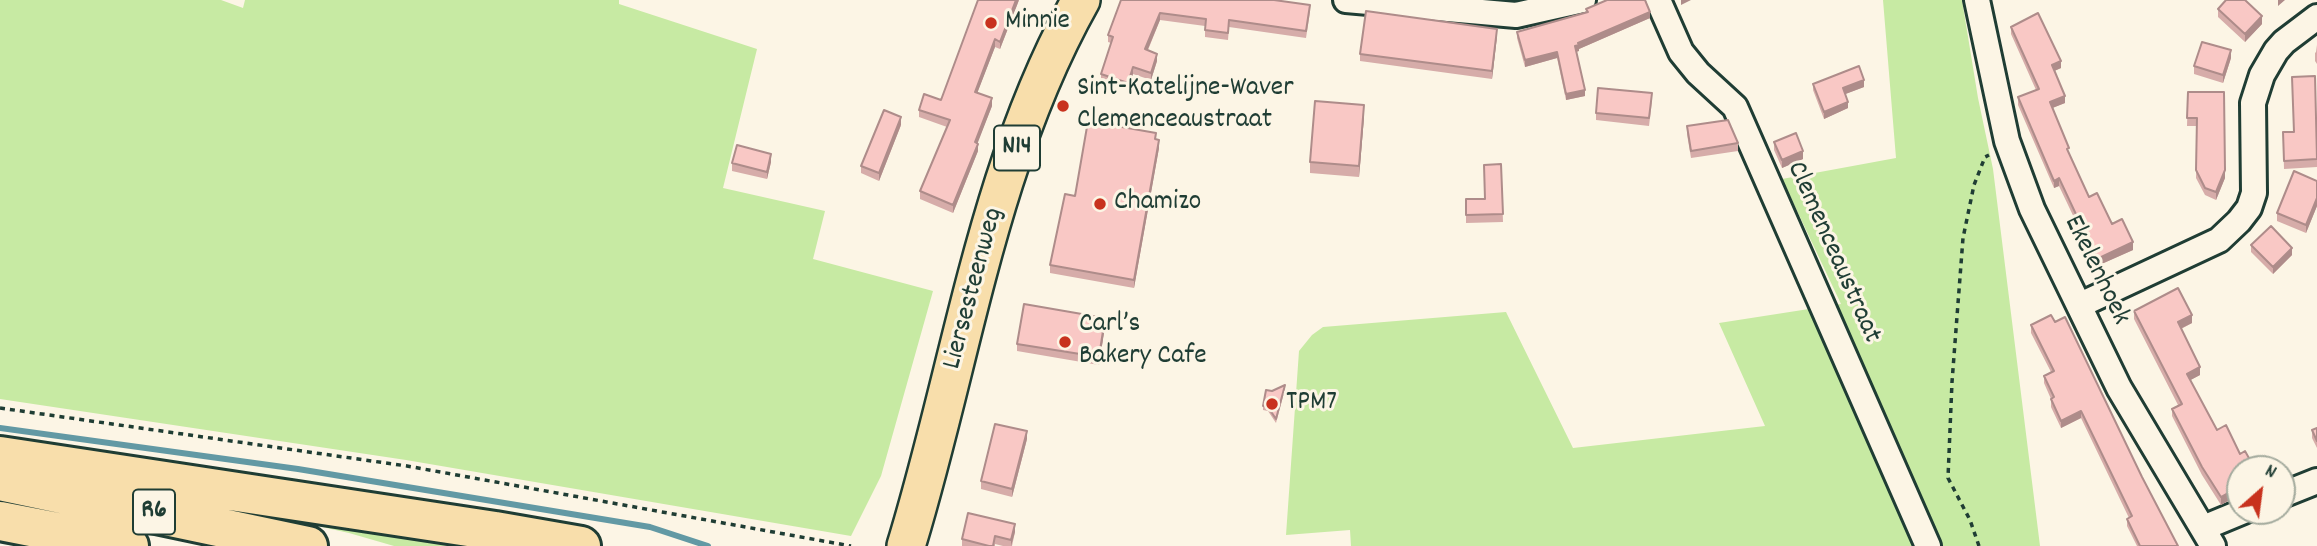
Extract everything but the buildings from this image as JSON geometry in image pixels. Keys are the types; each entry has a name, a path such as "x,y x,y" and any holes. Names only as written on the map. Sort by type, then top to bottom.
{"highway":[{"path":"0,456 581,546"},
{"name":"R6","path":"0,481 308,546"},
{"name":"R6","path":"0,522 129,546"}],"main road":[{"name":"Liersesteenweg","path":"906,546 994,213 1056,47 1081,0"}],"street":[{"path":"1346,0 1516,15 1583,0"},
{"name":"Clemenceaustraat","path":"1658,0 1681,52 1698,73 1735,107 1928,546"},
{"name":"Ekelenhoek","path":"1977,0 2007,141 2032,209 2119,388 2208,537"},
{"path":"2080,305 2219,240 2239,221 2249,208 2254,193 2256,173 2253,103 2262,75 2284,42 2317,18"},
{"path":"2296,489 2317,481"},
{"path":"2208,537 2226,524"}],"path":[{"path":"1979,546 1970,520 1948,478 1952,382 1963,238 1974,185 1985,158 2007,141"},
{"path":"0,408 407,466 851,546"}],"green space":[{"path":"0,0 221,0 243,8 245,0 619,0 619,4 757,49 723,188 825,211 813,259 933,291 881,476 851,536 406,460 0,399"},
{"path":"1883,0 1962,0 1993,169 2040,546 1351,546 1350,530 1286,535 1299,351 1312,335 1323,327 1506,312 1573,448 1765,426 1719,323 1841,304 1782,179 1896,158"},
{"path":"138,486 502,546 394,546 349,533"}],"waterway":[{"path":"0,428 298,469 650,527 708,546"}],"place":[{"name":"Minnie","path":"991,23"},
{"name":"Sint-Katelijne-Waver Clemenceaustraat","path":"1063,106"},
{"name":"Chamizo","path":"1100,204"},
{"name":"Carl’s Bakery Cafe","path":"1065,342"},
{"name":"TPM7","path":"1272,404"}]}
